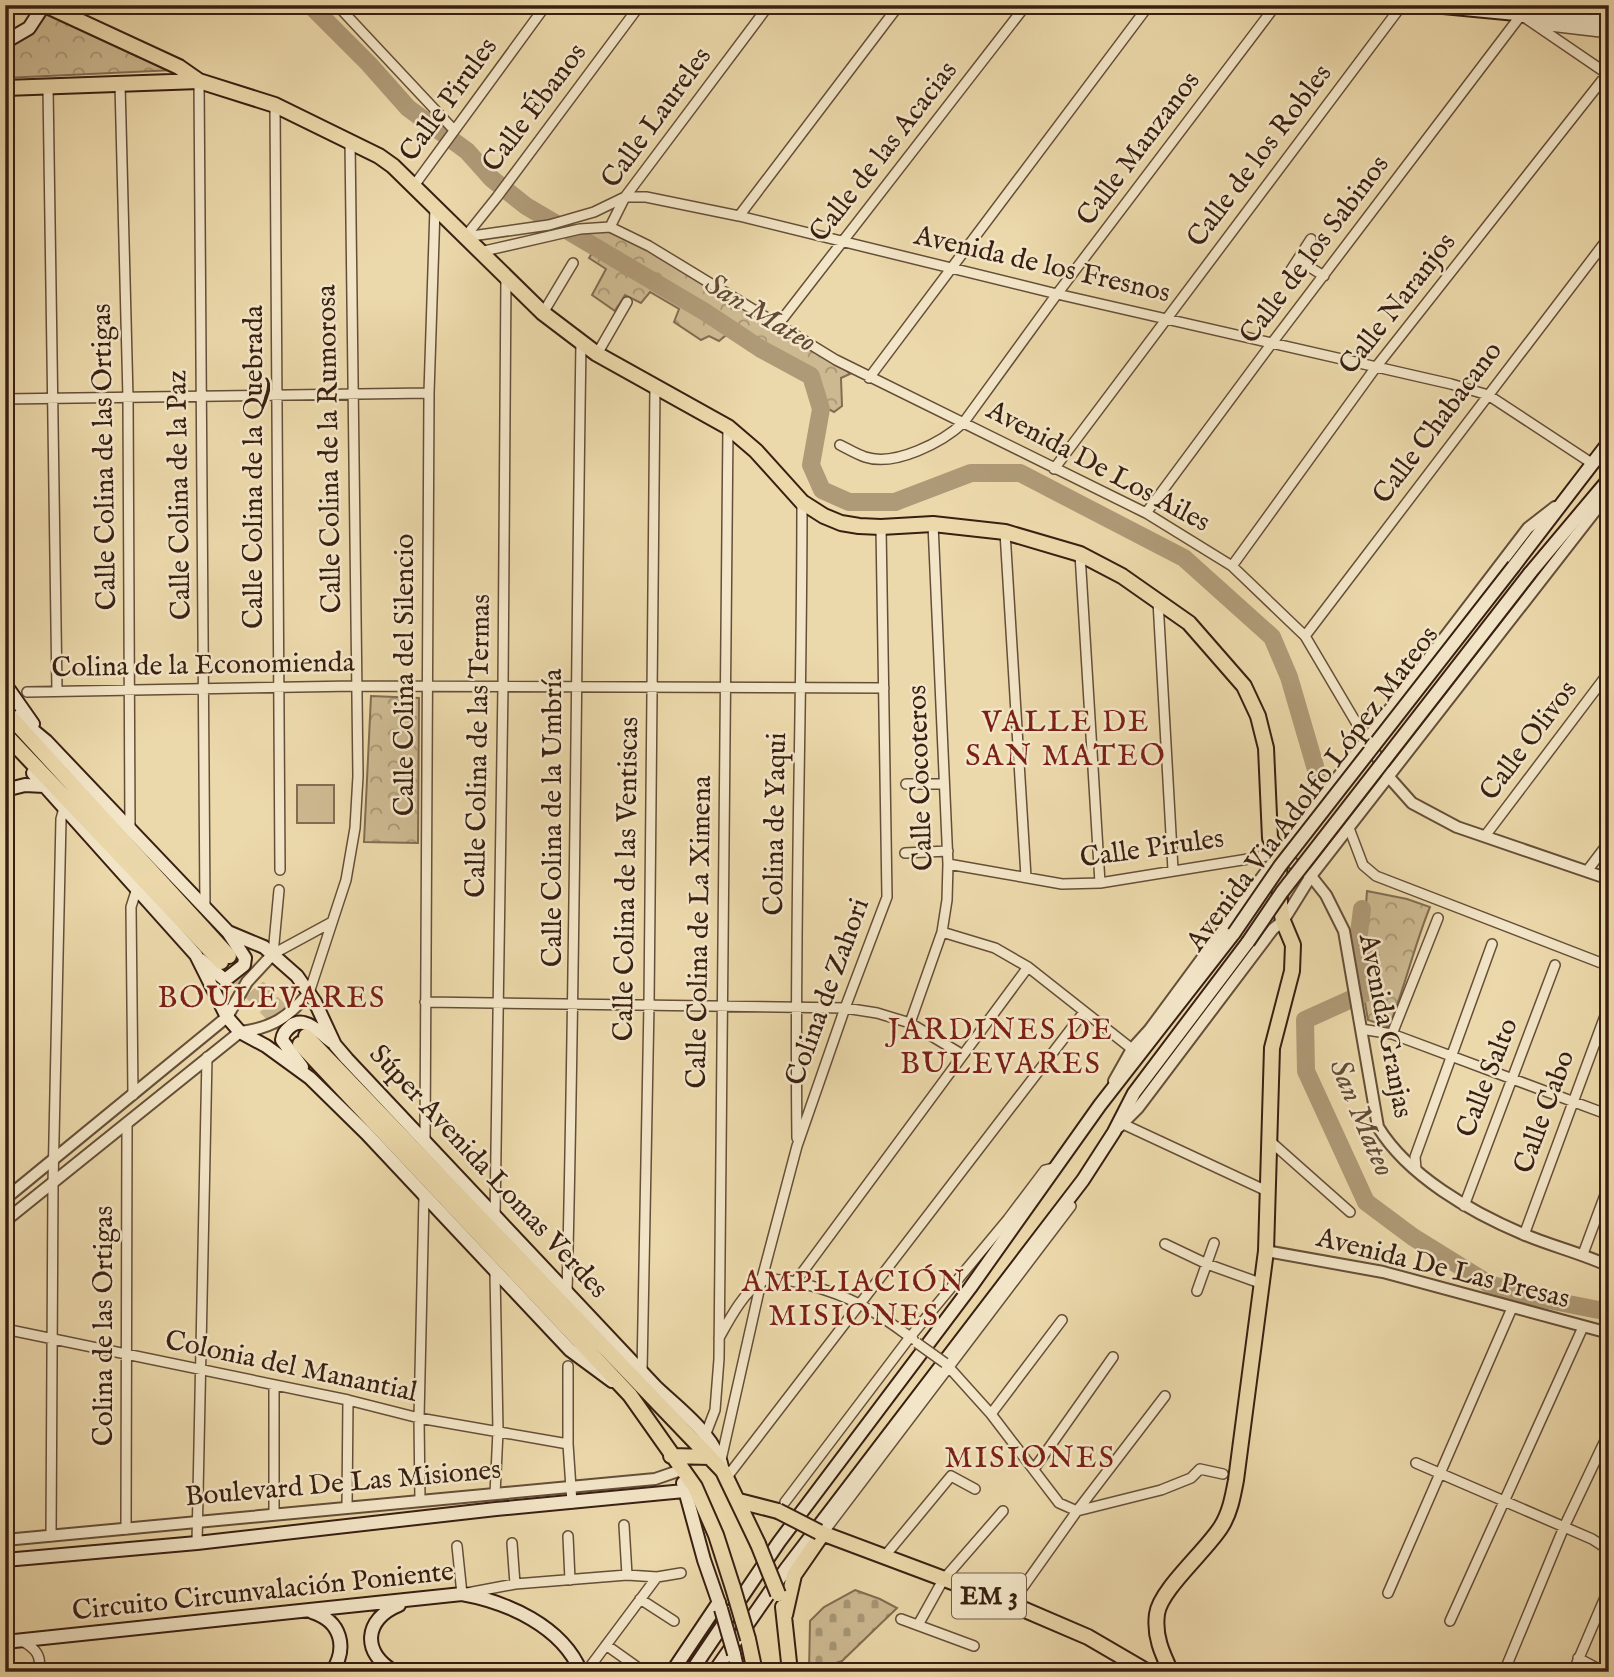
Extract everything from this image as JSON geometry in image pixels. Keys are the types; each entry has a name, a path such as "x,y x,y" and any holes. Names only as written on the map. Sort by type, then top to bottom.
{"main road":[{"path":"5,9 17,5"},
{"path":"5,42 29,29 44,5 179,67 199,81 275,105 349,141 393,166 543,313 597,354 729,426 756,451 802,502 824,516 841,523 881,527 933,524 1005,532 1080,554 1122,576 1189,623 1244,686 1258,716 1266,748 1270,838 1279,854 1283,921 1293,945 1293,971 1272,1048 1266,1251 1236,1480 1222,1526 1164,1595 1157,1612 1156,1631 1171,1672"},
{"path":"1422,5 1609,23"},
{"path":"1552,5 1609,11"},
{"path":"5,88 199,81"},
{"name":"Avenida Via Adolfo López Mateos","path":"691,1672 779,1542 1058,1166 1100,1105 1234,933 1280,866 1609,442"},
{"name":"Avenida Via Adolfo López Mateos","path":"714,1672 786,1569 1083,1181 1118,1128 1134,1093 1248,942 1282,892 1530,573 1609,479"},
{"path":"5,684 46,741"},
{"name":"Súper Avenida Lomas Verdes","path":"5,710 46,741 228,932 264,947 297,976 309,993 335,1045 642,1373 705,1436 739,1501 778,1594 785,1615 790,1672"},
{"name":"Súper Avenida Lomas Verdes","path":"5,710 225,959 5,734"},
{"name":"Súper Avenida Lomas Verdes","path":"5,740 195,955 227,1017 240,1032 310,1078 366,1133 570,1350 630,1395"},
{"path":"5,790 25,785 44,786"},
{"path":"195,955 221,978 229,979 246,961 228,932"},
{"path":"310,1078 282,1041 283,1034 296,1022 303,1022 335,1045"},
{"name":"Súper Avenida Lomas Verdes","path":"720,1466 303,1040 630,1395 671,1456 684,1469 706,1509 733,1588 755,1672"},
{"path":"671,1456 720,1466"},
{"path":"684,1469 684,1491 720,1606 737,1672"},
{"name":"Boulevard De Las Misiones","path":"5,1560 197,1543 684,1491"},
{"path":"739,1501 781,1506 821,1532 794,1575 785,1615"},
{"name":"EM 3","path":"821,1532 1011,1604 1088,1637 1148,1672"},
{"name":"Circuito Circunvalación Poniente","path":"5,1642 462,1594 494,1601 531,1619 552,1634 570,1652 580,1672"},
{"path":"395,1672 377,1656 371,1631 383,1613 409,1601"},
{"path":"672,1672 720,1606"},
{"path":"305,1611 324,1617 341,1636 341,1652 332,1672"}],"street":[{"path":"337,5 453,132"},
{"name":"Calle Pirules","path":"414,187 546,5"},
{"name":"Calle Ébanos","path":"465,237 640,5"},
{"name":"Calle Laureles","path":"610,227 625,197 768,5"},
{"path":"739,216 899,5"},
{"name":"Calle de las Acacias","path":"777,326 1026,5"},
{"path":"869,378 1149,5"},
{"name":"Calle Manzanos","path":"840,445 865,457 894,457 936,444 950,436 964,422 1276,5"},
{"name":"Calle de los Robles","path":"1054,469 1402,5"},
{"path":"1521,15 1608,75"},
{"name":"Calle de los Sabinos","path":"1146,513 1521,15"},
{"path":"1539,25 1609,33"},
{"name":"Calle Naranjos","path":"1233,566 1376,367 1608,75"},
{"name":"Calle Colina de la Paz","path":"199,81 205,908"},
{"name":"Calle Colina de las Ortigas","path":"120,84 128,398 130,830"},
{"path":"48,87 57,691"},
{"name":"Calle Colina de la Quebrada","path":"275,105 280,870"},
{"name":"Calle Colina de la Rumorosa","path":"309,993 346,880 355,828 358,776 349,141"},
{"path":"465,237 549,225 594,212 625,197"},
{"name":"Avenida de los Fresnos","path":"625,197 646,197 739,216 1058,294 1451,384 1488,395 1593,464"},
{"name":"Calle Colina del Silencio","path":"425,1143 429,393 435,208"},
{"name":"Avenida De Los Ailes","path":"481,252 580,229 610,227 649,246 777,326 869,378 1146,513 1233,566 1305,636 1388,776 1412,803 1457,827 1609,878"},
{"name":"Calle Chabacano","path":"1305,636 1609,237"},
{"path":"1289,273 1311,239"},
{"path":"1298,260 1324,276"},
{"path":"543,313 573,262"},
{"name":"Calle Colina de las Termas","path":"495,1216 506,276"},
{"path":"597,354 627,302"},
{"name":"Calle Colina de la Umbría","path":"567,1292 574,1004 581,343"},
{"name":"Calle Colina de las Ventiscas","path":"642,1373 649,1004 655,385"},
{"path":"5,400 429,393"},
{"name":"Calle Colina de La Ximena","path":"705,1436 715,1410 719,1339 729,426"},
{"path":"1269,1192 1118,1128 1139,1108 1273,929 1283,921 1311,877 1388,776 1609,493"},
{"path":"1100,1105 1132,1049 1150,1029 1279,854 1528,528 1566,499"},
{"name":"Colina de Yaqui","path":"797,1146 795,1006 802,688 802,502"},
{"name":"Calle Cocoteros","path":"910,1023 942,932 947,900 948,851 933,524"},
{"name":"Colina de Zahori","path":"720,1466 761,1282 797,1146 884,906 888,887 881,527"},
{"path":"1005,532 1026,877"},
{"path":"1080,554 1100,883"},
{"path":"1158,599 1173,870"},
{"name":"Calle Olivos","path":"1485,836 1609,672"},
{"name":"Colina de la Economienda","path":"27,692 355,686 884,688"},
{"path":"1346,769 1363,769 1376,779 1380,787"},
{"path":"906,784 944,784"},
{"path":"51,1536 53,1160 61,819 64,808"},
{"path":"1349,828 1363,865 1376,876 1609,966"},
{"path":"1587,871 1609,842"},
{"path":"905,853 948,851"},
{"name":"Calle Pirules","path":"948,864 1062,884 1100,883 1279,854"},
{"name":"Avenida Granjas","path":"1279,854 1311,877 1326,895 1345,931 1378,1127 1391,1148 1464,1206 1524,1235 1583,1254 1609,1266"},
{"path":"133,1095 131,906 137,888"},
{"path":"273,954 279,890"},
{"path":"1392,1034 1438,918"},
{"path":"5,1199 227,1017 247,982 273,954 332,922"},
{"path":"942,932 995,948 1028,967 1132,1049"},
{"path":"1416,1169 1416,1157 1492,944"},
{"name":"Calle Salto","path":"1464,1206 1555,965"},
{"path":"796,1281 1028,967"},
{"path":"5,1221 240,1032 270,1027 283,1019 309,993"},
{"path":"425,1002 845,1008 877,1013 910,1023 963,1055"},
{"name":"Calle Cabo","path":"1524,1235 1609,1005"},
{"path":"720,1466 858,1303 1084,1012"},
{"path":"1362,1029 1392,1034 1609,1115"},
{"path":"197,1543 207,1057"},
{"name":"Colina de las Ortigas","path":"126,1529 127,1123"},
{"path":"1270,1141 1350,1212"},
{"name":"Avenida Via Adolfo López Mateos","path":"781,1506 1045,1170 1058,1166"},
{"name":"Avenida Via Adolfo López Mateos","path":"821,1532 1079,1196 1083,1181"},
{"path":"1583,1254 1609,1184"},
{"path":"420,1500 424,1196"},
{"path":"1197,1291 1214,1243"},
{"path":"1165,1244 1207,1264 1260,1283"},
{"name":"Avenida De Las Presas","path":"1266,1251 1383,1272 1609,1333"},
{"path":"495,1273 498,1431 495,1494"},
{"path":"719,1339 744,1299 761,1282 778,1279 796,1281 858,1303 947,1365 990,1414 1059,1503 1077,1511 1161,1490 1191,1478 1200,1469 1202,1458"},
{"path":"1388,1593 1512,1308"},
{"path":"990,1414 1062,1320"},
{"path":"1450,1621 1583,1327"},
{"name":"Colonia del Manantial","path":"5,1329 348,1400 419,1418 568,1444"},
{"path":"1034,1469 1113,1357"},
{"path":"568,1366 568,1444 572,1503"},
{"path":"274,1385 274,1514"},
{"path":"1011,1604 1077,1511 1165,1396"},
{"path":"347,1507 348,1400"},
{"path":"1508,1672 1508,1660 1564,1527 1609,1432"},
{"path":"1416,1463 1592,1539 1609,1550"},
{"name":"Boulevard De Las Misiones","path":"5,1540 571,1488 654,1479 684,1469"},
{"path":"1200,1469 1223,1474"},
{"path":"884,1557 951,1476 975,1489"},
{"path":"918,1625 943,1580 1003,1511"},
{"path":"624,1525 626,1575"},
{"path":"568,1536 570,1580"},
{"path":"512,1543 515,1584"},
{"path":"457,1546 462,1594 515,1584 626,1575 657,1577 681,1573"},
{"path":"586,1672 657,1577"},
{"path":"1573,1672 1609,1588"},
{"path":"640,1599 674,1621"},
{"path":"901,1619 974,1646"},
{"path":"22,1640 37,1652 40,1662 38,1672"},
{"path":"606,1645 644,1672"},
{"path":"1578,1658 1604,1672"}],"green space":[{"path":"48,12 175,70 5,78 5,48 36,29"},
{"path":"610,227 836,360 850,374 841,378 842,406 834,412 823,406 814,374 762,353 730,332 719,341 709,336 701,340 674,322 679,309 650,292 641,303 625,295 615,311 592,295 606,269 589,258 594,250 573,234"},
{"path":"371,696 419,698 418,843 364,842"},
{"path":"297,785 334,785 334,823 297,823"},
{"path":"1367,891 1430,907 1389,1027 1368,1020 1364,997 1369,992 1364,931"},
{"path":"855,1590 897,1608 842,1661 809,1672 810,1621 824,1607"}],"waterway":[{"name":"San Mateo","path":"310,5 408,108 467,151 492,179 526,206 705,312 761,349 811,376 821,409 811,465 822,490 849,502 895,502 971,473 1020,473 1184,558 1272,637 1289,677 1317,773"},
{"name":"San Mateo","path":"1362,909 1358,941 1367,992 1305,1020 1306,1071 1366,1202 1413,1237 1489,1284 1533,1297 1609,1312"}],"tunnel":[{"path":"229,956 306,1036"},
{"path":"221,962 300,1044"}],"district":[{"name":"VALLE DE SAN MATEO","path":"1066,740"},
{"name":"BOULEVARES","path":"272,999"},
{"name":"JARDINES DE BULEVARES","path":"1001,1048"},
{"name":"AMPLIACIÓN MISIONES","path":"854,1300"},
{"name":"MISIONES","path":"1030,1459"}]}
